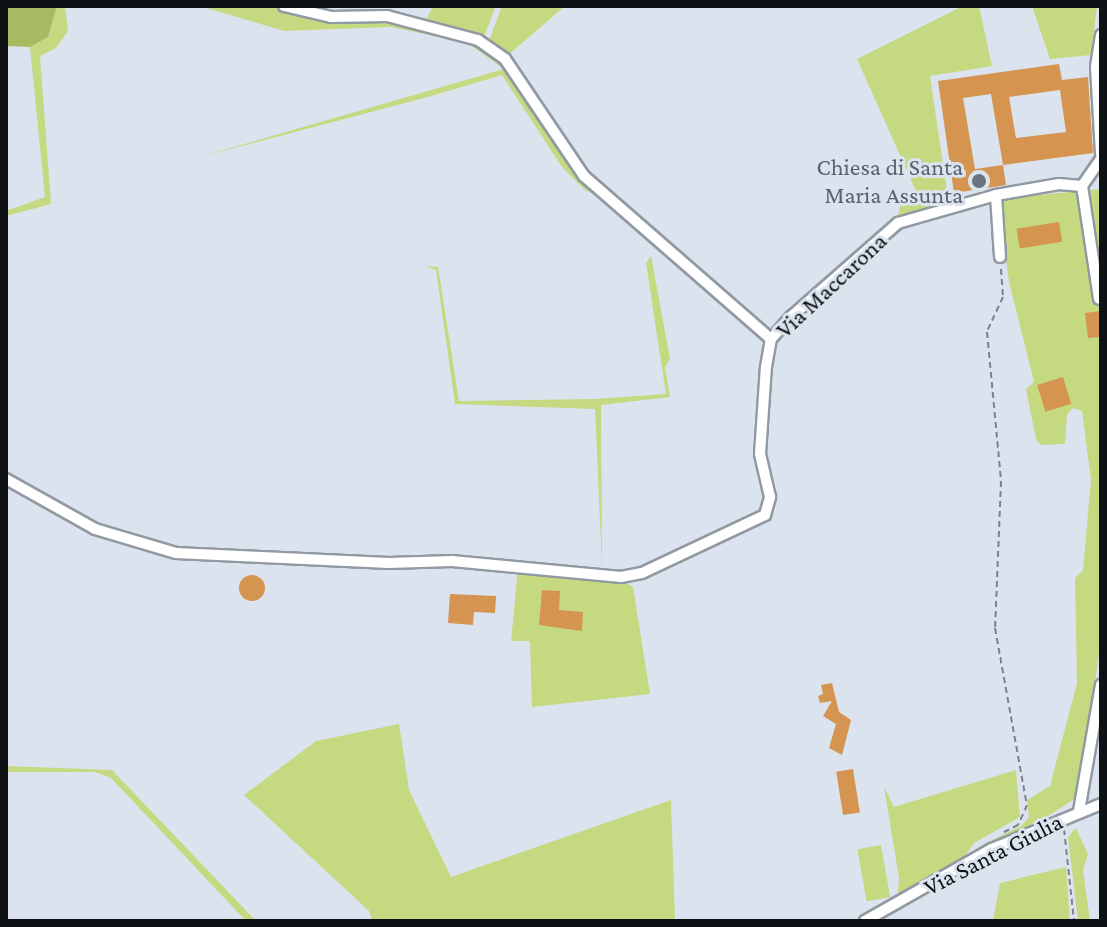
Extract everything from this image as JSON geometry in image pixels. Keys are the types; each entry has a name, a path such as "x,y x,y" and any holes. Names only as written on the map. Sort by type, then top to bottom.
{"street":[{"path":"284,6 331,17 387,16 478,40 505,59 584,176 771,339"},
{"path":"1099,299 1082,186 1101,156 1096,67 1101,35"},
{"name":"Via Maccarona","path":"6,479 126,542 176,553 389,563 452,561 621,577 752,525 765,515 770,497 760,454 771,339 898,223 996,195 1059,184 1082,186"},
{"path":"996,195 1000,257"},
{"path":"1079,811 1101,685"},
{"name":"Via Santa Giulia","path":"865,921 992,849 1101,804"}],"path":[{"path":"997,836 1018,825 1027,805 995,628 1001,481 987,332 1003,297 1000,257"},
{"path":"1063,824 1074,921"}],"green space":[{"path":"6,6 57,6 48,37 30,47 6,46"},
{"path":"57,6 65,6 68,31 56,48 40,56 51,204 6,216 6,211 45,197 30,47 48,37"},
{"path":"200,6 276,6 304,15 383,20 472,42 501,61 555,145 615,207 584,189 562,167 502,75 200,157 504,69 469,44 391,27 284,31"},
{"path":"433,6 496,6 483,39 425,22"},
{"path":"502,6 565,6 507,56 489,41"},
{"path":"963,6 979,6 992,66 930,76 949,205 897,222 901,199 916,191 857,59"},
{"path":"1032,6 1097,6 1091,55 1050,59"},
{"path":"1101,189 1101,637 1085,758 1076,798 1011,840 980,846 1021,826 1029,817 1027,800 1050,786 1077,683 1075,578 1083,570 1091,480 1082,411 1073,408 1067,414 1065,444 1041,445 1036,439 1026,389 1034,382 1009,282 998,199"},
{"path":"651,256 670,359 665,367 670,397 601,405 602,566 595,409 455,404 436,270 425,266 438,267 459,401 595,399 666,394 646,263"},
{"path":"518,569 620,579 633,587 650,694 532,707 530,641 511,641"},
{"path":"399,724 409,790 451,877 671,800 675,921 372,921 369,911 244,795 316,741"},
{"path":"6,766 112,770 256,921 246,921 111,778 95,772 6,772"},
{"path":"1016,770 1020,817 974,843 963,859 897,901 899,878 884,787 894,807"},
{"path":"1076,828 1088,854 1083,870 1090,921 1078,921 1068,837"},
{"path":"881,845 890,897 867,901 857,849"},
{"path":"1066,867 1070,921 993,921 1000,883"}],"building":[{"path":"1059,64 1062,80 1088,77 1093,153 1003,165 1006,185 954,193 938,81","holes":["1060,90 1066,132 1016,138 1009,97","991,94 1003,165 975,169 963,98"]},
{"path":"1059,222 1062,242 1020,248 1017,229"},
{"path":"1101,311 1101,337 1088,338 1085,313"},
{"path":"1063,377 1071,404 1045,412 1037,385"},
{"path":"252,575 261,579 265,588 261,597 252,601 243,597 239,588 243,579"},
{"path":"542,590 560,591 559,610 583,612 582,631 539,625"},
{"path":"450,594 496,596 495,613 474,612 473,625 448,623"},
{"path":"832,683 839,712 851,720 842,755 829,748 836,724 823,716 832,701 820,703 818,696 823,694 821,685"},
{"path":"853,769 860,812 843,815 836,772"}],"place":[{"name":"Chiesa di Santa Maria Assunta","path":"979,181"}]}
